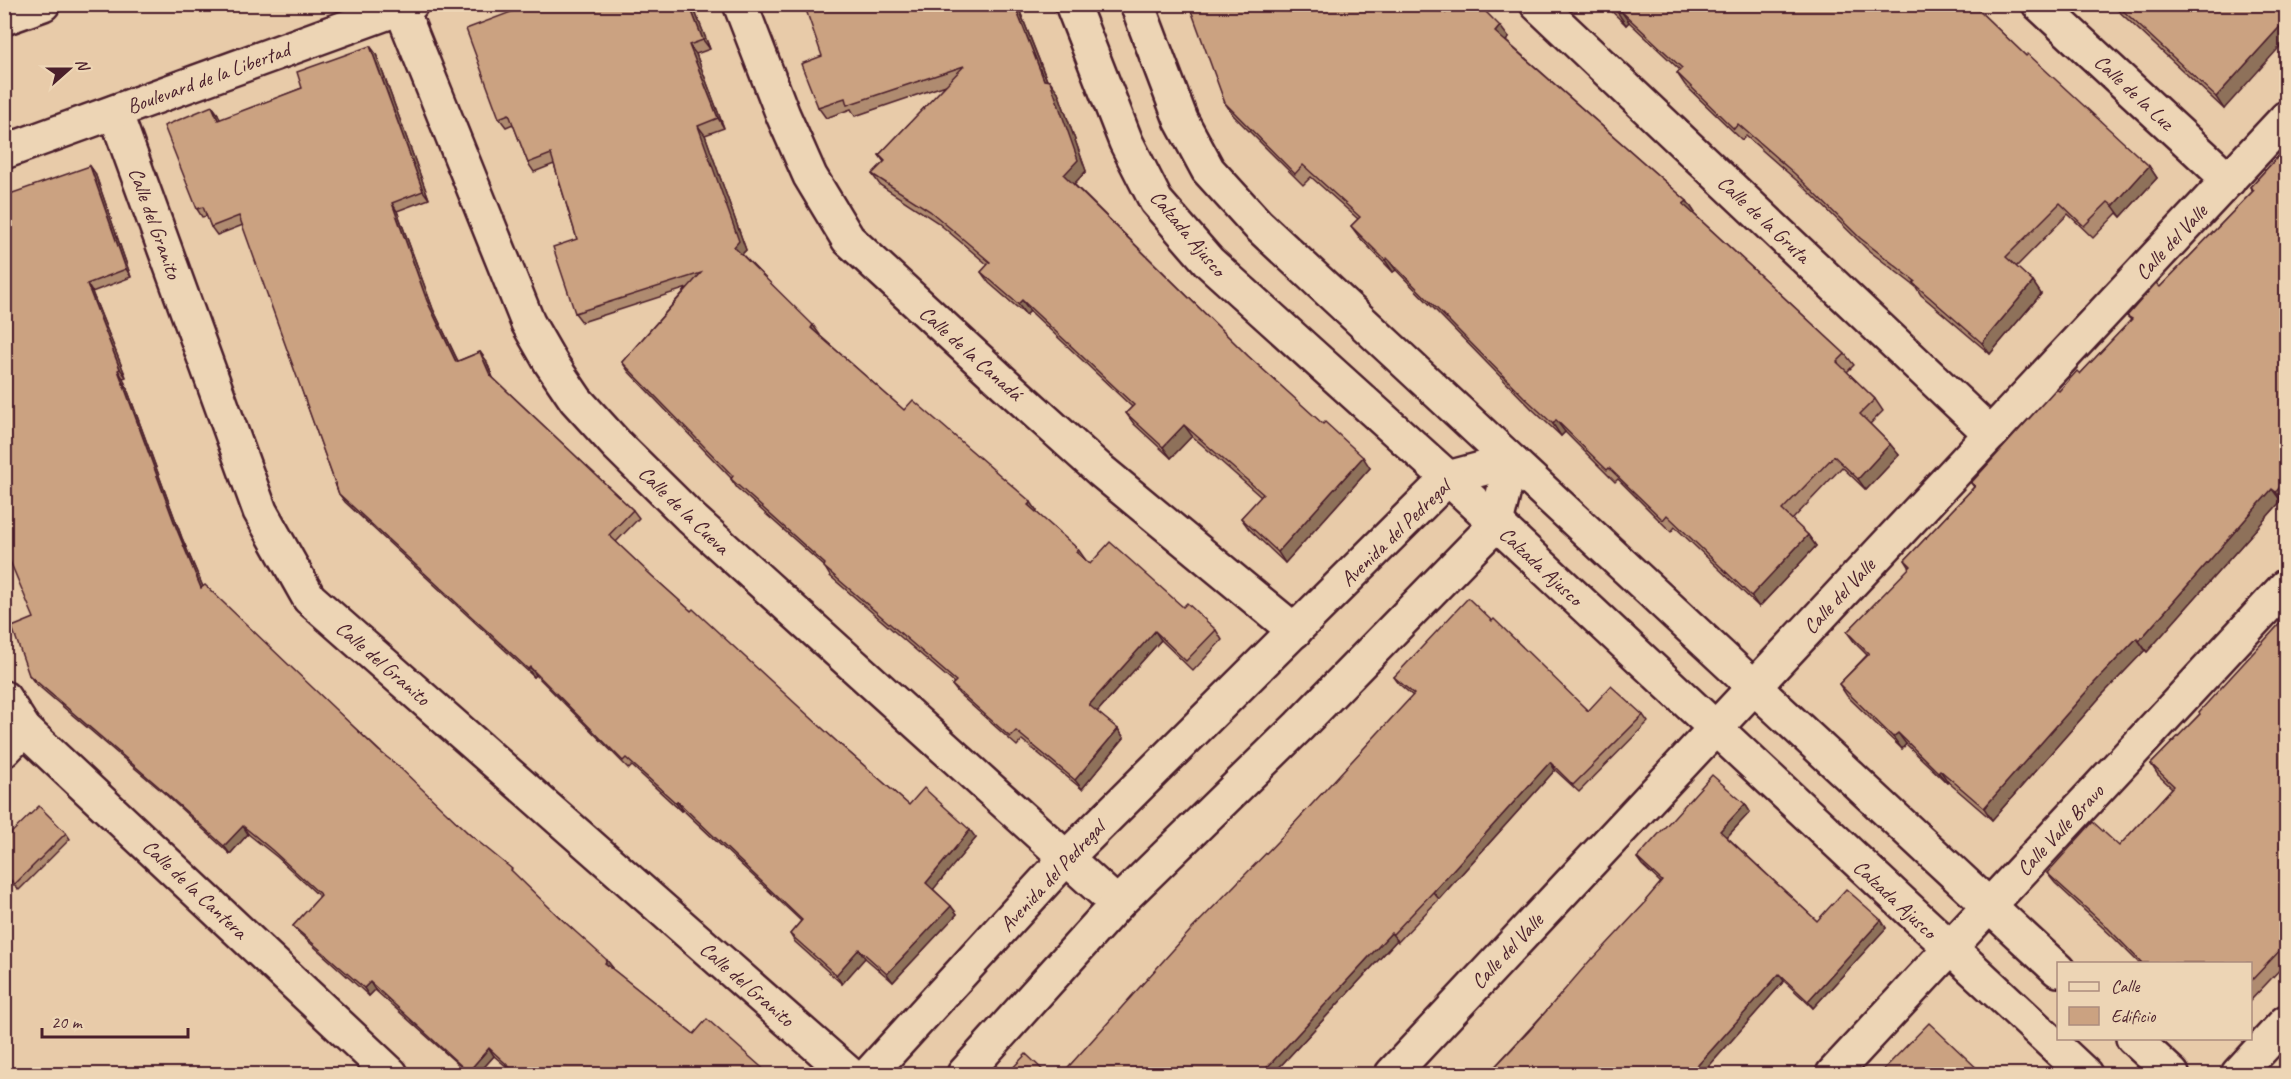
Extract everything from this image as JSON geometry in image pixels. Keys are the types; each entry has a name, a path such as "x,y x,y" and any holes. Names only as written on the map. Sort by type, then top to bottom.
{"street":[{"path":"4,18 43,4"},
{"name":"Calle de la Canadá","path":"740,4 783,115 810,176 848,239 1100,470 1295,631"},
{"name":"Calzada Ajusco","path":"1072,4 1126,142 1156,201 1209,262 1448,478 2085,1074"},
{"path":"1137,4 1181,120 1208,170 1258,225 2057,969"},
{"name":"Calle de la Gruta","path":"1537,4 1991,434"},
{"name":"Calle de la Luz","path":"2039,4 2229,180"},
{"name":"Boulevard de la Libertad","path":"4,152 406,6"},
{"name":"Calle de la Cueva","path":"406,6 528,323 576,400 616,444 692,519 1117,904"},
{"name":"Calle del Granito","path":"114,112 260,511 309,598 849,1074"},
{"name":"Calle del Valle","path":"1392,1074 2286,118"},
{"path":"964,1074 1117,904 1299,726 1496,524 1511,461"},
{"name":"Avenida del Pedregal","path":"869,1074 1067,857 1448,478 1511,461"},
{"name":"Calle Valle Bravo","path":"1833,1074 2286,586"},
{"name":"Calle de la Cantera","path":"4,698 14,739 392,1074"},
{"path":"2238,1074 2286,1022"},
{"path":"2135,1040 2172,1074"}],"building":[{"path":"517,4 689,4 703,40 689,45 718,118 698,126 739,241 734,247 813,325 811,328 904,410 913,400 1031,502 1028,505 1078,549 1076,552 1090,564 1110,542 1183,607 1187,603 1216,630 1186,661 1155,631 1089,705 1118,729 1075,780 1016,731 1010,737 952,685 956,681 824,567 825,564 731,479 733,476 622,362 701,273 575,313 553,247 577,239 551,154 528,163 509,114 499,118 466,29 519,9"},
{"path":"804,4 1014,4 1044,80 1050,81 1078,160 1064,175 1248,356 1363,457 1278,552 1241,518 1263,494 1184,425 1163,447 1126,413 1134,405 1022,300 1018,304 981,272 990,262 930,211 872,174 885,161 879,155 964,66 847,105 845,98 818,107 801,64 822,56"},
{"path":"1193,4 1444,4 1446,13 1454,4 1478,4 1500,26 1495,32 1687,201 1683,204 1845,354 1837,362 1875,399 1860,414 1890,444 1858,479 1834,456 1782,510 1808,535 1751,596 1667,515 1663,520 1556,420 1553,424 1524,397 1387,258 1385,260 1351,226 1360,217 1303,165 1295,174 1225,103 1191,10 1195,9"},
{"path":"1608,4 1972,4 2026,56 2028,54 2149,166 2113,206 2108,202 2084,226 2060,203 2006,257 2033,282 1982,343 1913,283 1915,281 1860,238 1795,174 1738,124 1734,129 1677,73 1682,68 1621,11 1618,13"},
{"path":"2116,4 2286,4 2286,20 2216,97"},
{"path":"370,46 423,191 392,203 427,301 456,362 480,352 490,375 633,510 609,535 652,576 691,611 693,609 909,805 924,788 970,830 926,883 951,906 887,974 859,949 836,975 790,934 802,920 677,801 676,803 626,758 623,761 530,667 528,669 339,494 239,216 211,227 203,207 197,209 164,126 212,106 218,120 302,88 297,72"},
{"path":"2286,148 2286,479 2276,492 2272,489 2139,641 2137,638 2094,683 1984,808 1940,770 1938,772 1898,733 1893,737 1839,684 1869,654 1847,632 1911,566 1905,560 1975,486 1971,483 2056,389 2059,391 2077,371 2080,374 2132,319 2127,316 2156,283 2160,287 2254,190 2250,187"},
{"path":"90,166 126,269 87,284 177,530 201,588 205,585 379,751 397,765 469,834 512,869 558,916 607,960 605,963 694,1034 707,1019 767,1074 517,1074 489,1048 468,1072 370,982 364,988 293,926 321,895 272,850 243,826 224,846 29,675 12,627 34,618 4,547 4,196"},
{"path":"1468,598 1492,621 1494,619 1588,711 1611,686 1643,715 1573,785 1550,762 1433,892 1393,934 1391,933 1261,1074 1062,1074 1190,931 1277,842 1414,694 1394,677"},
{"path":"2286,617 2286,944 2252,980 2252,962 2141,962 2108,928 2047,873 2093,822 2119,846 2174,786 2151,764 2200,714 2199,712"},
{"path":"1712,775 1745,804 1720,831 1817,921 1846,889 1881,920 1808,1001 1779,974 1690,1074 1488,1074 1529,1031 1592,958 1646,902 1662,881 1637,858"},
{"path":"39,806 66,833 15,884 4,874 4,840"},
{"path":"1929,1023 1983,1074 1879,1074"},
{"path":"1026,1054 1047,1074 1007,1074"}]}
